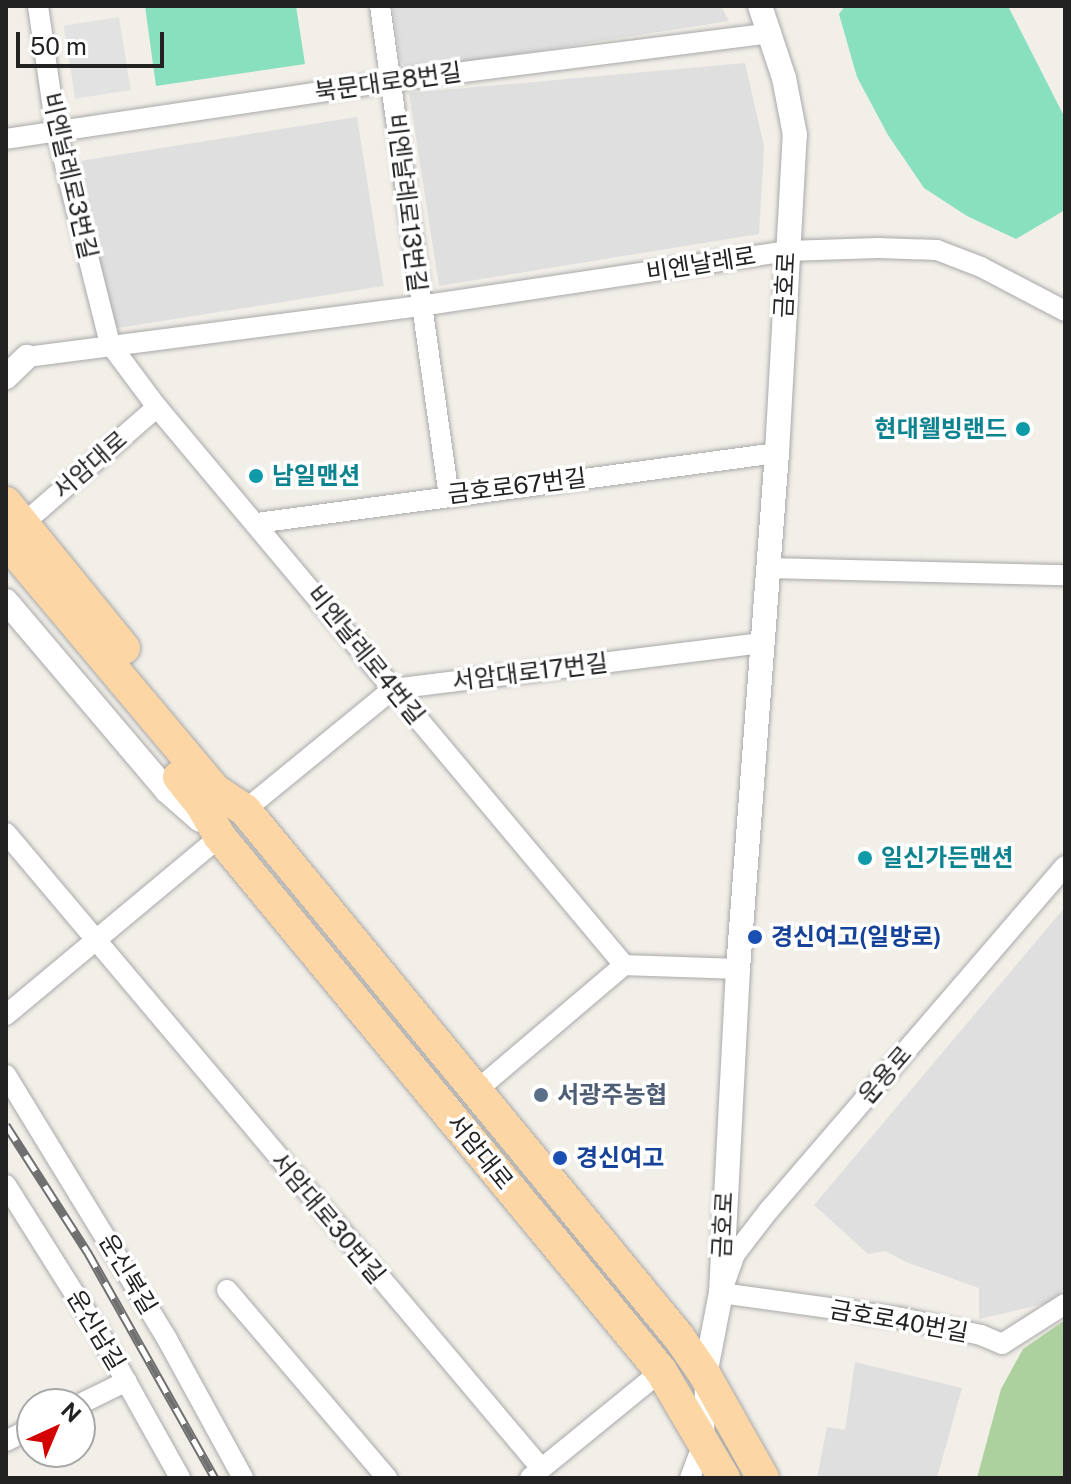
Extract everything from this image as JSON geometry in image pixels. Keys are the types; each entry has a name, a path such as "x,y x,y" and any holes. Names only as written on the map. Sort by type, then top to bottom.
{"main road":[{"path":"12,523 208,797"},
{"path":"12,523 233,781 245,810"},
{"path":"6,568 208,797"},
{"name":"서암대로","path":"208,797 245,810 678,1336 705,1375 763,1478"},
{"name":"서암대로","path":"208,797 220,837 661,1371 724,1478"}],"street":[{"name":"비엔날레로3번길","path":"38,6 56,129 110,344"},
{"name":"비엔날레로13번길","path":"380,6 420,306"},
{"name":"금호로","path":"690,1478 704,1441 705,1375 721,1293 738,969 777,453 795,135 771,33 760,6"},
{"name":"북문대로8번길","path":"6,139 56,129 392,81 771,33"},
{"name":"비엔날레로","path":"16,355 420,306 787,251 937,250 981,267 1065,311"},
{"path":"420,306 449,495"},
{"name":"비엔날레로4번길","path":"110,344 157,407 624,965"},
{"path":"6,377 16,355"},
{"name":"서암대로","path":"12,523 157,407"},
{"name":"금호로67번길","path":"257,523 777,453"},
{"path":"768,568 1065,575"},
{"name":"서암대로","path":"6,601 167,791 220,837"},
{"name":"서암대로17번길","path":"393,689 762,643"},
{"path":"245,810 393,689"},
{"name":"서암대로30번길","path":"6,833 433,1341 536,1473"},
{"path":"6,1015 220,837"},
{"name":"운용로","path":"721,1293 735,1254 769,1210 1065,866"},
{"path":"624,965 738,969"},
{"name":"서암대로","path":"476,1091 624,965"},
{"name":"운신북길","path":"6,1075 167,1339 243,1478"},
{"name":"운신남길","path":"6,1185 127,1381 180,1478"},
{"path":"227,1290 387,1478"},
{"name":"금호로40번길","path":"721,1293 901,1318 981,1335 1002,1344 1065,1304"},
{"path":"536,1473 661,1371"},
{"path":"96,1396 127,1381"}],"shaded area":[{"path":"393,6 721,6 729,21 408,71 400,60"},
{"path":"119,17 131,90 75,99 64,26"},
{"path":"745,63 764,146 759,234 439,286 409,93"},
{"path":"357,117 384,286 108,330 81,161"},
{"path":"1065,907 1065,1287 1052,1302 979,1319 979,1288 906,1262 885,1251 868,1254 814,1205"},
{"path":"855,1362 962,1388 937,1478 817,1478 827,1427 845,1430"}],"green space":[{"path":"145,6 296,6 305,64 156,86"},
{"path":"845,6 1008,6 1065,118 1065,210 1016,239 967,216 924,188 888,135 857,77 839,14"},
{"path":"1065,1320 1065,1478 977,1478 1001,1389 1023,1349"}],"railway":[{"path":"6,1125 87,1251 215,1478"}],"place":[{"name":"현대웰빙랜드","path":"1023,429"},
{"name":"남일맨션","path":"256,476"},
{"name":"일신가든맨션","path":"865,858"},
{"name":"경신여고(일방로)","path":"755,937"},
{"name":"서광주농협","path":"541,1095"},
{"name":"경신여고","path":"560,1158"}]}
